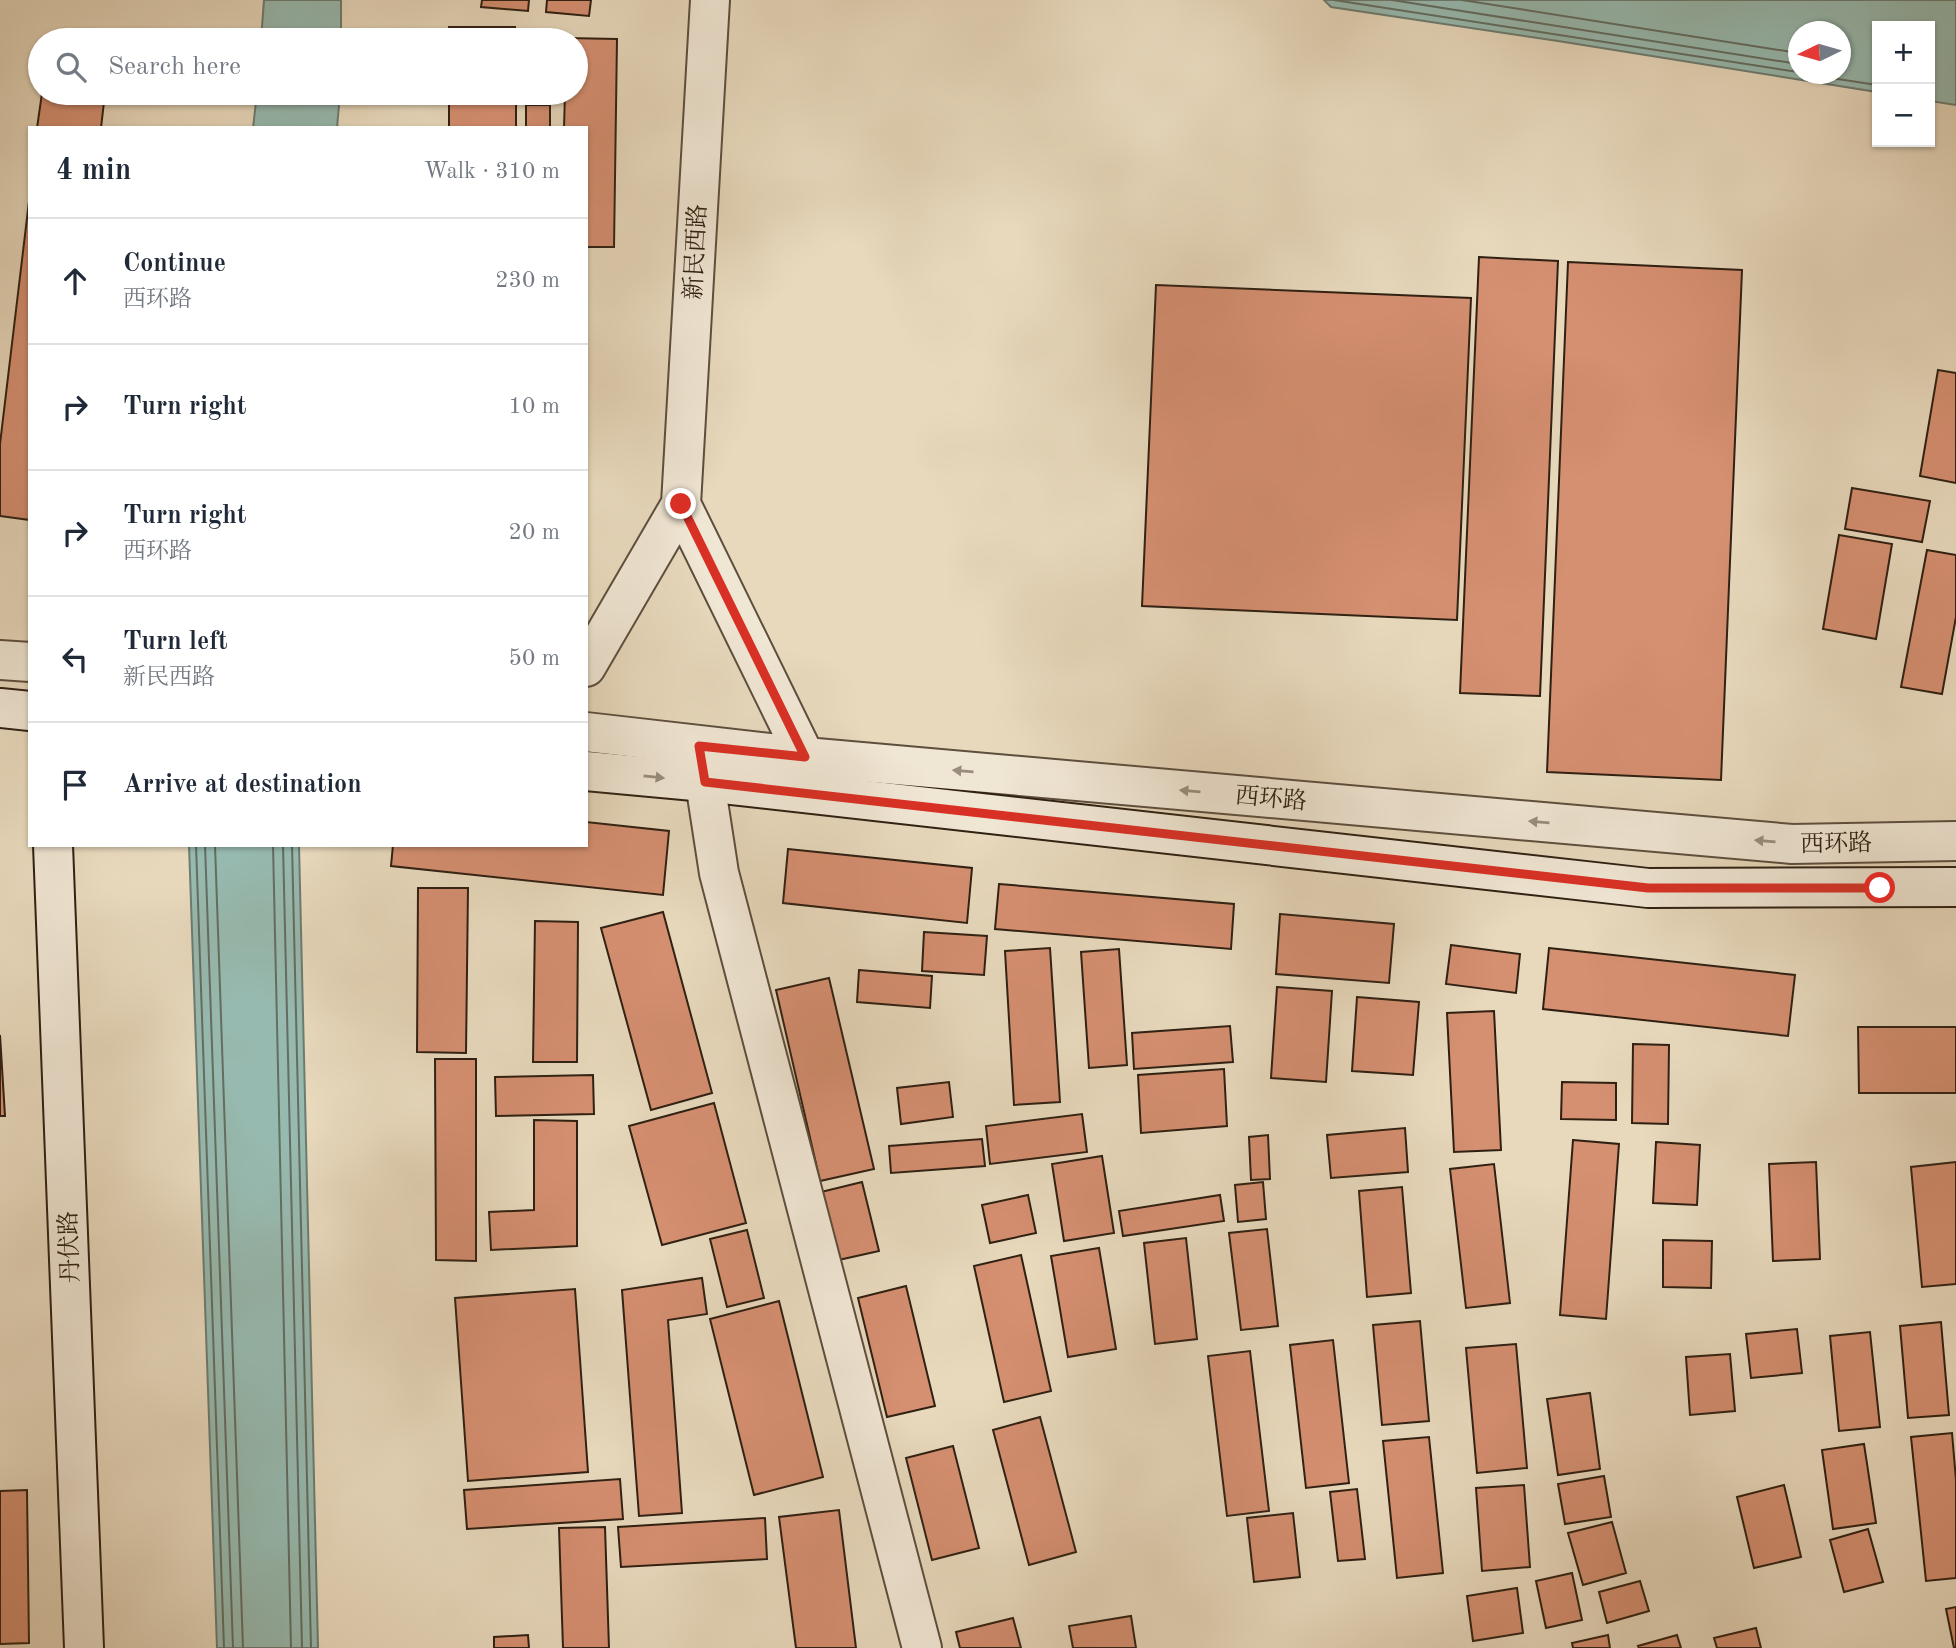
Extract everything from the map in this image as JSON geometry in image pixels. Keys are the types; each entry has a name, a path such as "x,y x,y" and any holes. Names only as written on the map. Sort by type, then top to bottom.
{"street":[{"name":"新民西路","path":"588,664 681,504 710,0"},
{"name":"新民西路","path":"681,504 805,757"},
{"path":"0,660 28,662"},
{"path":"0,708 28,711"},
{"name":"西环路","path":"588,733 702,764 1648,888 1956,887"},
{"name":"西环路","path":"588,771 805,757 1793,844 1956,841"},
{"path":"702,764 719,873 922,1648"},
{"name":"丹伏路","path":"53,847 84,1648"},
{"path":"1880,888 1956,902"}],"water":[{"path":"264,0 341,0 341,28 262,28"},
{"path":"1324,0 1956,0 1956,105 1935,102 1935,21 1872,21 1872,91 1827,84 1851,84 1851,21 1788,21 1788,78 1331,7"},
{"path":"256,105 339,105 337,126 253,126"},
{"path":"189,847 299,847 318,1648 217,1648"}],"building":[{"path":"482,0 529,0 528,11 481,7"},
{"path":"547,0 591,0 589,16 546,12"},
{"path":"449,27 515,27 515,28"},
{"path":"588,38 617,39 614,247 588,247 588,126 564,126 565,105 588,105"},
{"path":"40,105 104,105 101,126 37,126"},
{"path":"449,105 516,105 516,126 449,126"},
{"path":"526,105 550,105 550,126 526,126"},
{"path":"28,210 28,520 0,516 0,444"},
{"path":"1479,257 1558,261 1540,696 1460,693"},
{"path":"1568,262 1742,270 1721,780 1547,772"},
{"path":"1156,285 1471,298 1457,620 1142,606"},
{"path":"1938,370 1956,373 1956,483 1920,476"},
{"path":"1852,488 1930,501 1922,542 1845,529"},
{"path":"1839,535 1892,544 1876,639 1823,629"},
{"path":"1927,550 1956,555 1956,617 1942,694 1901,687"},
{"path":"588,822 669,831 663,895 391,866 393,847 588,847"},
{"path":"788,849 972,868 967,923 783,903"},
{"path":"999,884 1234,904 1231,949 995,929"},
{"path":"418,888 468,888 466,1053 417,1052"},
{"path":"663,912 712,1093 651,1110 601,928"},
{"path":"1280,914 1394,924 1389,983 1276,974"},
{"path":"535,921 578,922 577,1062 533,1062"},
{"path":"924,932 987,936 984,975 922,971"},
{"path":"1451,945 1520,954 1516,993 1446,984"},
{"path":"1050,948 1060,1102 1014,1105 1005,951"},
{"path":"1549,948 1795,975 1788,1036 1543,1009"},
{"path":"1119,949 1127,1065 1089,1068 1081,952"},
{"path":"859,970 932,976 930,1008 857,1002"},
{"path":"829,978 874,1169 820,1181 776,990"},
{"path":"1277,987 1332,991 1326,1082 1271,1078"},
{"path":"1357,997 1419,1002 1413,1075 1352,1071"},
{"path":"1494,1011 1501,1150 1454,1152 1447,1013"},
{"path":"1230,1026 1233,1062 1134,1069 1132,1033"},
{"path":"1858,1027 1956,1027 1956,1093 1859,1093"},
{"path":"0,1035 5,1116 0,1116"},
{"path":"1633,1044 1669,1045 1668,1124 1632,1123"},
{"path":"435,1059 476,1059 476,1261 436,1260"},
{"path":"1224,1069 1227,1126 1141,1133 1138,1075"},
{"path":"593,1075 594,1114 496,1116 495,1077"},
{"path":"949,1082 953,1117 901,1124 897,1088"},
{"path":"1562,1082 1616,1083 1616,1120 1561,1119"},
{"path":"714,1103 746,1223 662,1245 629,1126"},
{"path":"1082,1114 1087,1152 990,1164 986,1126"},
{"path":"534,1120 577,1121 577,1246 491,1250 489,1212 534,1210"},
{"path":"1405,1128 1408,1172 1331,1178 1327,1135"},
{"path":"1268,1135 1270,1179 1251,1180 1249,1137"},
{"path":"982,1139 985,1166 891,1173 889,1146"},
{"path":"1573,1140 1619,1144 1606,1319 1560,1315"},
{"path":"1656,1142 1700,1145 1697,1205 1653,1203"},
{"path":"1102,1156 1114,1233 1064,1241 1052,1164"},
{"path":"1816,1162 1820,1259 1773,1261 1769,1164"},
{"path":"1956,1162 1956,1284 1922,1287 1911,1167"},
{"path":"1494,1164 1510,1303 1466,1308 1450,1169"},
{"path":"862,1182 879,1251 834,1261 817,1193"},
{"path":"1263,1182 1266,1219 1238,1222 1235,1185"},
{"path":"1402,1187 1411,1293 1367,1297 1359,1191"},
{"path":"1028,1195 1036,1233 990,1243 982,1205"},
{"path":"1220,1195 1224,1221 1123,1236 1119,1211"},
{"path":"1267,1229 1278,1326 1241,1330 1229,1233"},
{"path":"747,1230 764,1298 727,1307 710,1239"},
{"path":"1186,1238 1197,1339 1155,1344 1144,1243"},
{"path":"1663,1240 1712,1241 1711,1288 1663,1287"},
{"path":"1099,1248 1116,1349 1068,1357 1051,1256"},
{"path":"1021,1255 1051,1391 1004,1402 974,1266"},
{"path":"702,1278 707,1314 668,1320 682,1513 639,1516 622,1290"},
{"path":"906,1286 935,1406 887,1417 858,1298"},
{"path":"575,1289 588,1472 468,1481 455,1298"},
{"path":"779,1301 823,1477 754,1495 710,1319"},
{"path":"1420,1321 1429,1421 1382,1425 1373,1325"},
{"path":"1941,1322 1949,1415 1908,1418 1900,1326"},
{"path":"1797,1329 1802,1373 1751,1378 1746,1334"},
{"path":"1870,1332 1880,1427 1839,1431 1830,1336"},
{"path":"1333,1340 1349,1483 1306,1488 1290,1345"},
{"path":"1516,1344 1527,1468 1477,1473 1466,1348"},
{"path":"1250,1351 1269,1511 1227,1516 1208,1356"},
{"path":"1730,1354 1735,1411 1690,1415 1686,1357"},
{"path":"1590,1393 1600,1469 1558,1475 1547,1399"},
{"path":"1040,1417 1076,1552 1029,1565 993,1430"},
{"path":"1952,1433 1956,1480 1956,1578 1926,1581 1911,1437"},
{"path":"1429,1437 1443,1573 1397,1578 1383,1441"},
{"path":"1864,1444 1876,1523 1833,1529 1822,1450"},
{"path":"953,1446 979,1548 932,1560 906,1458"},
{"path":"1604,1476 1611,1517 1565,1524 1558,1484"},
{"path":"620,1479 623,1519 467,1529 464,1490"},
{"path":"1524,1485 1530,1567 1482,1571 1476,1488"},
{"path":"1784,1485 1801,1557 1754,1568 1737,1497"},
{"path":"1357,1489 1365,1559 1338,1561 1330,1492"},
{"path":"27,1490 29,1643 0,1644 0,1491"},
{"path":"839,1510 856,1648 796,1648 779,1517"},
{"path":"1293,1513 1300,1577 1254,1582 1247,1518"},
{"path":"765,1518 767,1559 621,1567 618,1527"},
{"path":"1612,1522 1626,1573 1583,1585 1568,1533"},
{"path":"605,1527 609,1648 563,1648 559,1528"},
{"path":"1868,1529 1883,1582 1844,1592 1830,1540"},
{"path":"1572,1573 1582,1620 1546,1628 1536,1581"},
{"path":"1640,1581 1649,1611 1607,1623 1599,1592"},
{"path":"1517,1588 1523,1633 1473,1641 1467,1596"},
{"path":"1956,1607 1956,1648 1954,1648 1946,1609"},
{"path":"1131,1616 1136,1648 1073,1648 1069,1626"},
{"path":"1013,1618 1021,1648 960,1648 956,1632"},
{"path":"1756,1628 1761,1648 1717,1648 1714,1638"},
{"path":"528,1635 529,1648 494,1648 494,1637"},
{"path":"1608,1635 1610,1648 1573,1648 1572,1643"},
{"path":"1677,1635 1681,1648 1638,1646"}],"route":[{"path":"681,504 805,757 699,746 705,782 1648,888 1880,888"}]}
